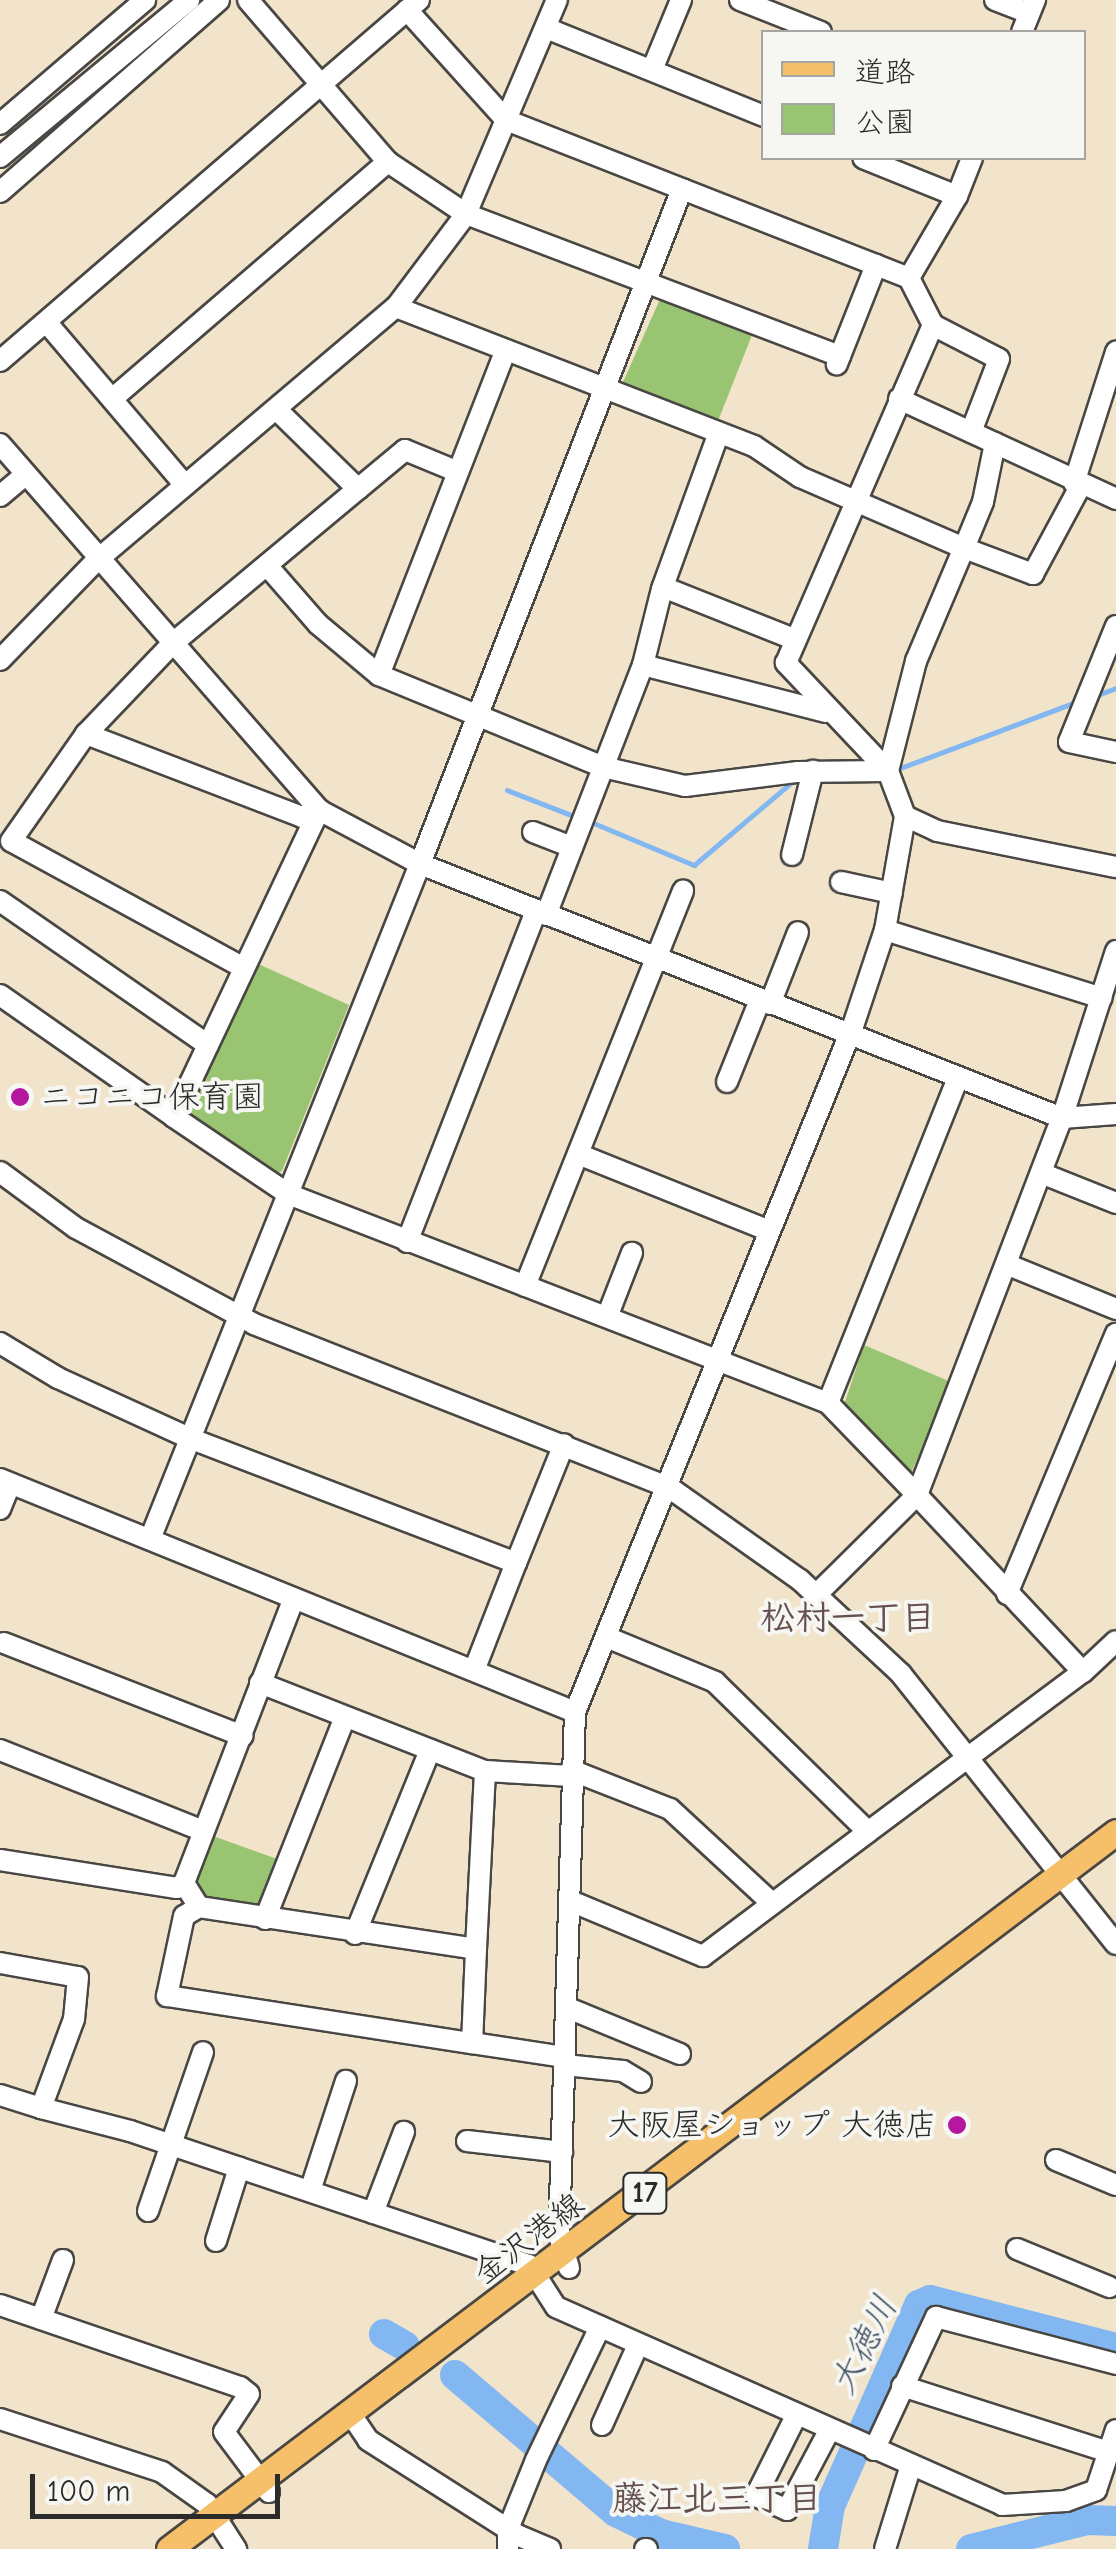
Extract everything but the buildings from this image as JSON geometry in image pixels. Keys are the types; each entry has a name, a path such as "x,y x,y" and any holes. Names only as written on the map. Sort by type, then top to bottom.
{"main road":[{"name":"金沢港線","path":"1067,1884 1116,1832"},
{"name":"金沢港線","path":"169,2549 218,2520 1067,1884 1116,1855"},
{"name":"金沢港線","path":"194,2549 218,2520"}],"street":[{"path":"0,124 145,0"},
{"path":"0,192 219,0"},
{"path":"248,0 388,162 466,214 839,360 876,265"},
{"path":"0,660 96,561 396,307 466,214 557,0"},
{"path":"652,70 681,0"},
{"path":"740,0 816,30"},
{"path":"996,0 1028,15"},
{"path":"2,152 177,4"},
{"path":"0,361 413,5 506,120 909,278 933,325 998,358 971,432"},
{"path":"546,28 761,115"},
{"path":"868,160 957,196"},
{"path":"909,278 957,196 971,160"},
{"path":"112,399 388,162"},
{"path":"150,1539 480,716 682,189"},
{"path":"396,307 754,446 800,477 1032,574 1077,484 1116,352"},
{"path":"47,323 184,485"},
{"path":"564,2262 562,2152 573,1902 571,1773 575,1712 670,1488 767,1230 849,1035 886,930 905,816 888,771 826,712 786,663 933,325"},
{"path":"379,675 506,352"},
{"path":"899,399 1116,499"},
{"path":"277,410 358,489"},
{"path":"407,1242 644,665 663,586 718,434"},
{"path":"888,771 916,660 984,502 995,443"},
{"path":"0,444 96,561 318,810 420,864 1062,1118 1116,1114"},
{"path":"244,968 4,844 86,734 173,643 270,569 405,450 458,472"},
{"path":"0,496 25,475"},
{"path":"270,569 318,624 379,675 602,767 684,786 813,772 888,771"},
{"path":"663,586 794,638"},
{"path":"1116,626 1069,742 1116,752"},
{"path":"644,665 826,712"},
{"path":"86,734 302,817 318,810"},
{"path":"792,856 813,772"},
{"path":"174,1117 318,810"},
{"path":"905,816 937,831 1116,867"},
{"path":"533,832 572,846"},
{"path":"841,882 892,894"},
{"path":"525,1286 683,890"},
{"path":"0,901 208,1045"},
{"path":"886,930 1102,998"},
{"path":"727,1082 798,932"},
{"path":"817,1594 916,1494 1042,1173 1114,965"},
{"path":"0,996 288,1194 828,1403 1084,1672"},
{"path":"828,1403 958,1078"},
{"path":"578,1154 767,1230"},
{"path":"0,1172 76,1228 237,1316 670,1488 817,1594 902,1674 1116,1944"},
{"path":"1042,1173 1116,1203"},
{"path":"607,1317 632,1253"},
{"path":"1006,1264 1116,1310"},
{"path":"1007,1594 1116,1334"},
{"path":"0,1343 58,1378 189,1438 516,1563"},
{"path":"475,1668 564,1444"},
{"path":"0,1510 5,1481 475,1668 575,1712"},
{"path":"0,1860 176,1888 184,1884 294,1598"},
{"path":"608,1638 715,1682 868,1832"},
{"path":"573,1902 703,1956 1084,1672 1116,1641"},
{"path":"1,1646 242,1736"},
{"path":"260,1683 485,1772 571,1773 670,1809 772,1904"},
{"path":"265,1919 345,1717"},
{"path":"0,1750 204,1832"},
{"path":"355,1934 430,1750"},
{"path":"472,2043 485,1772"},
{"path":"184,1884 199,1907"},
{"path":"476,1949 355,1934 199,1907 184,1916 167,1996 472,2043 623,2072 641,2082"},
{"path":"0,1963 78,1977 74,2020 41,2108"},
{"path":"568,2008 680,2054"},
{"path":"148,2211 203,2052"},
{"path":"310,2192 346,2082"},
{"path":"0,2095 169,2144 529,2265 556,2307 795,2418 1002,2505 1066,2502 1096,2490 1116,2430"},
{"path":"373,2213 404,2132"},
{"path":"467,2140 562,2152"},
{"path":"1056,2160 1116,2185"},
{"path":"216,2242 239,2168"},
{"path":"1018,2249 1114,2282"},
{"path":"41,2320 62,2260"},
{"path":"1,2308 240,2387 249,2394 224,2432 264,2485"},
{"path":"863,2445 902,2386 936,2317 1116,2364"},
{"path":"508,2539 536,2460 600,2327"},
{"path":"602,2424 638,2345"},
{"path":"902,2386 1109,2452"},
{"path":"795,2418 756,2496 787,2510 829,2432"},
{"path":"0,2419 162,2472 218,2520 236,2549"},
{"path":"354,2419 368,2440 508,2539 550,2549"},
{"path":"885,2549 911,2465"}],"green space":[{"path":"661,297 752,335 716,426 633,394 623,382"},
{"path":"256,963 349,1005 282,1171 273,1175 191,1116 188,1107"},
{"path":"864,1345 951,1382 911,1473 844,1405"},
{"path":"210,1835 280,1860 255,1910 204,1902 193,1875"}],"waterway":[{"path":"1095,696 1116,688"},
{"path":"895,770 1079,701"},
{"path":"591,822 694,865 792,782"},
{"path":"507,790 571,815"},
{"name":"大徳川","path":"823,2549 830,2506 919,2305 930,2300 1116,2348"},
{"path":"384,2334 405,2346"},
{"path":"455,2375 616,2512 661,2534 725,2549"},
{"path":"971,2549 1087,2520 1116,2521"}],"place":[{"name":"ニコニコ保育園","path":"20,1097"},
{"name":"大阪屋ショップ 大徳店","path":"957,2125"}],"district":[{"name":"松村一丁目","path":"848,1618"},
{"name":"藤江北三丁目","path":"717,2499"}]}
